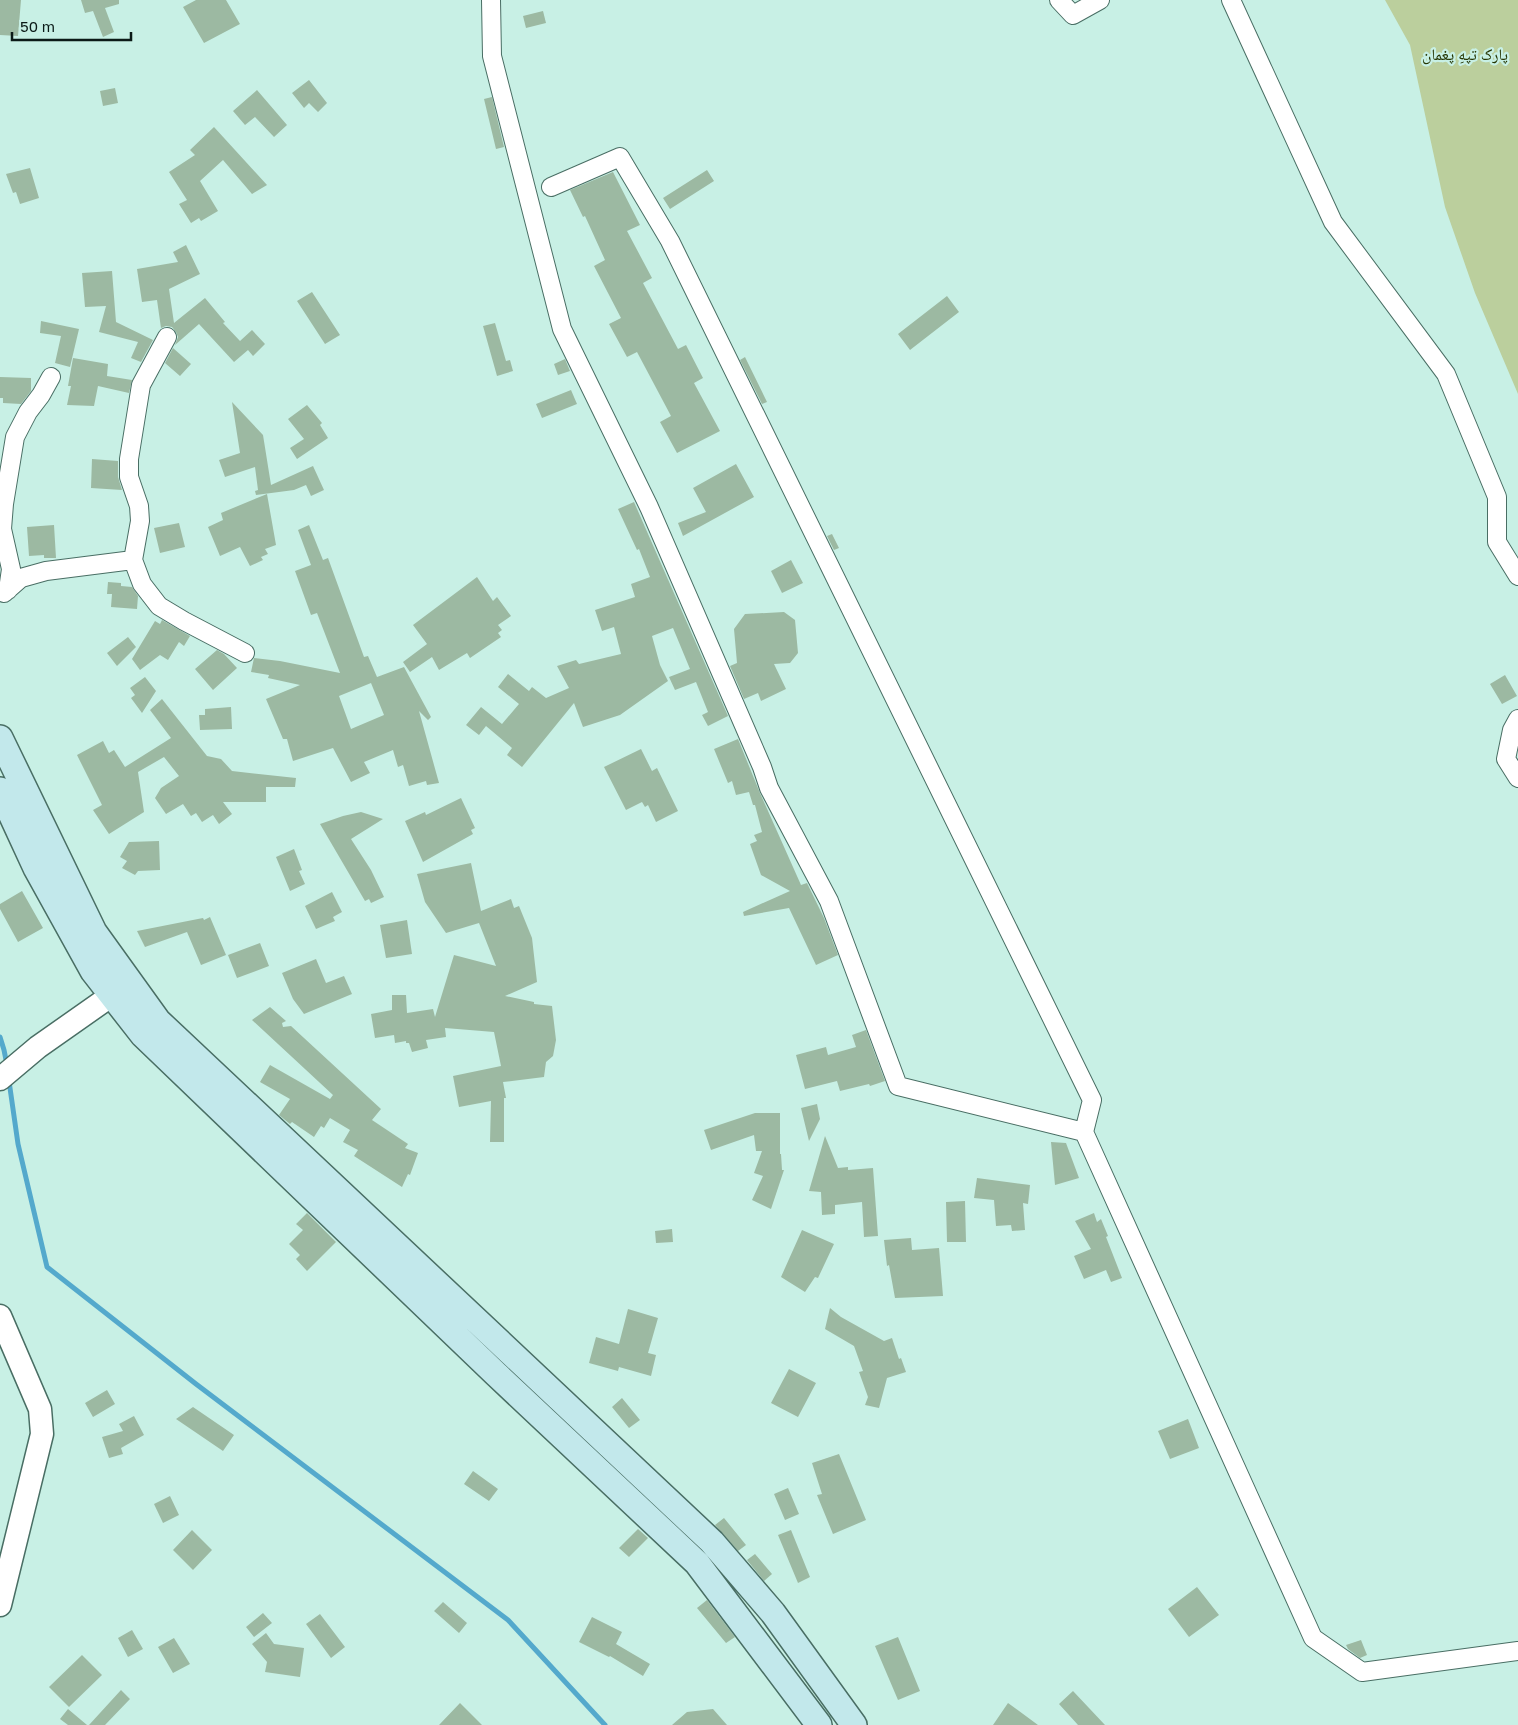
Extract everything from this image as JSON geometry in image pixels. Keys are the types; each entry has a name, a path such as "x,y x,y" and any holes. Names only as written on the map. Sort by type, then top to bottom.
{"main road":[{"path":"0,738 94,932 158,1021 712,1542 773,1613 854,1725"},
{"path":"0,790 36,868 93,971 143,1035 696,1563 819,1725"}],"street":[{"path":"491,0 492,56 562,329 650,507 769,788 829,901 898,1086 1084,1132"},
{"path":"1059,0 1073,15 1100,0"},
{"path":"1231,0 1334,222 1446,374 1497,497 1497,542 1518,576"},
{"path":"551,187 620,157 670,241 1092,1100 1084,1132 1313,1638 1362,1672 1518,1651"},
{"path":"167,337 141,385 129,459 129,477 139,506 140,521 133,560 142,584 159,606 245,654"},
{"path":"4,593 11,569 2,529 4,504 15,437 28,412 41,395 51,377"},
{"path":"4,593 22,578 46,571 133,560"},
{"path":"1518,719 1512,730 1506,759 1518,778"},
{"path":"0,1079 38,1046 112,995"},
{"path":"0,1316 40,1409 42,1434 0,1605"}],"green space":[{"name":"پارک تپهِ پغمان","path":"1385,0 1518,0 1518,394 1475,293 1445,207 1410,45"}],"building":[{"path":"0,0 21,0 18,36 0,35"},
{"path":"81,0 119,0 119,4 105,8 114,32 103,37 93,11 85,13"},
{"path":"196,0 226,0 240,24 204,43 183,7"},
{"path":"543,11 546,23 526,28 523,16"},
{"path":"309,80 327,103 318,112 309,103 304,108 292,93"},
{"path":"115,88 118,103 103,106 100,91"},
{"path":"257,90 287,125 274,137 255,117 245,125 233,111"},
{"path":"492,97 504,147 496,149 484,99"},
{"path":"214,127 267,185 252,194 223,160 200,181 218,211 201,221 199,218 191,223 179,204 187,200 169,172 195,155 190,150"},
{"path":"30,168 39,198 20,204 16,192 13,193 6,174"},
{"path":"707,170 714,181 670,209 663,198"},
{"path":"613,172 640,225 627,231 652,278 643,283 678,349 686,345 703,378 694,383 720,431 677,453 660,422 671,416 637,352 627,357 609,324 621,318 594,266 605,260 585,216 583,217 570,190"},
{"path":"186,245 200,274 169,289 174,323 205,298 225,322 223,323 240,341 252,330 265,344 253,356 248,350 234,362 199,324 175,345 178,337 172,327 166,326 161,328 157,300 142,302 137,269 178,262 173,252"},
{"path":"112,271 116,322 153,340 141,362 131,358 138,342 99,332 106,306 85,307 82,273"},
{"path":"312,292 340,335 325,344 297,301"},
{"path":"947,296 959,312 910,350 898,334"},
{"path":"41,321 79,329 70,367 55,363 61,336 40,333"},
{"path":"495,323 506,361 510,360 513,371 497,376 483,326"},
{"path":"173,348 191,364 180,376 165,363"},
{"path":"745,357 767,402 762,404 740,360"},
{"path":"73,358 108,364 107,376 132,380 129,393 98,386 94,406 67,405 71,386 68,386"},
{"path":"565,359 570,371 558,375 554,364"},
{"path":"0,377 31,378 31,391 21,404 3,403 3,398 0,398"},
{"path":"571,390 577,404 542,418 536,404"},
{"path":"232,402 263,435 271,485 313,466 324,490 311,496 306,485 294,490 256,495 255,491 258,490 255,467 225,477 219,460 240,453"},
{"path":"307,405 322,423 320,425 328,438 297,459 290,448 304,439 288,419"},
{"path":"92,459 118,461 118,477 122,490 91,488"},
{"path":"736,464 754,497 683,536 678,523 706,512 693,488"},
{"path":"267,494 276,545 265,549 268,554 261,557 263,560 250,566 240,547 220,556 208,527 223,520 221,513"},
{"path":"634,502 728,716 708,726 702,715 708,712 696,682 675,690 669,677 690,669 673,628 652,636 660,665 668,681 620,715 583,727 574,703 522,767 507,755 512,748 486,726 479,735 466,725 481,707 502,724 519,704 498,687 508,674 529,691 532,687 546,698 569,688 557,666 576,660 579,664 621,654 614,627 602,631 595,610 635,597 631,584 650,577 639,549 637,550 618,509"},
{"path":"179,523 185,547 160,553 154,528"},
{"path":"54,525 56,558 44,558 44,555 29,556 27,527"},
{"path":"309,525 323,560 328,558 364,657 368,656 377,677 404,667 431,717 428,720 419,711 439,783 427,785 426,781 409,786 403,765 398,767 393,750 364,762 370,773 351,782 333,748 293,761 287,739 283,739 266,699 300,685 268,678 269,675 251,672 254,658 280,661 340,673 317,613 311,615 295,571 311,565 298,530","holes":["371,683 384,715 351,729 339,696"]},
{"path":"832,534 839,548 834,550 827,536"},
{"path":"791,560 803,583 782,593 771,571"},
{"path":"477,577 493,601 497,597 511,616 498,625 502,630 498,633 501,637 470,658 467,653 439,670 432,657 410,672 403,662 427,644 413,625"},
{"path":"108,582 121,583 121,586 132,587 138,596 137,609 111,607 112,594 107,594"},
{"path":"784,612 795,620 798,653 790,663 774,664 786,689 761,701 758,693 744,699 730,666 737,663 734,629 745,614"},
{"path":"162,620 190,636 184,646 179,642 168,660 160,655 140,670 132,659 155,621 160,624"},
{"path":"128,637 136,647 117,666 107,653"},
{"path":"217,650 224,654 237,668 213,690 195,669"},
{"path":"1505,675 1517,696 1502,704 1490,684"},
{"path":"145,677 156,691 142,713 131,698 135,695 130,688"},
{"path":"162,699 207,756 221,759 232,771 296,778 295,787 266,787 266,802 223,802 232,814 219,824 213,815 202,822 196,813 191,816 183,804 166,814 155,798 161,788 179,776 164,757 138,772 144,812 109,834 93,810 102,805 77,755 103,741 109,753 114,750 125,767 171,738 150,710"},
{"path":"231,707 232,729 200,730 199,715 205,715 205,709"},
{"path":"738,739 801,885 807,883 824,918 838,955 816,965 789,908 744,916 743,912 790,891 761,875 750,844 757,841 754,835 762,832 755,805 753,805 749,792 736,795 732,781 728,783 714,749"},
{"path":"641,749 652,771 657,768 678,811 656,822 648,805 645,807 642,802 626,810 604,767"},
{"path":"461,798 475,828 471,830 473,834 423,862 405,821 425,812 426,815"},
{"path":"361,812 383,819 351,839 371,870 384,897 371,903 369,899 365,901 320,824"},
{"path":"159,841 160,870 138,871 135,875 122,868 127,861 120,857 129,842"},
{"path":"294,849 302,870 299,871 305,884 290,891 276,857"},
{"path":"471,863 481,911 511,899 514,908 519,906 532,938 537,982 505,996 534,1002 534,1004 552,1006 556,1040 553,1056 546,1062 544,1077 503,1082 506,1098 504,1098 504,1142 490,1142 491,1101 459,1107 453,1076 501,1066 494,1032 445,1028 446,1037 426,1040 428,1048 412,1052 409,1043 406,1043 406,1041 395,1043 394,1035 375,1038 371,1014 392,1010 392,995 406,995 407,1013 433,1009 435,1017 454,955 496,966 479,923 446,933 425,902 417,874"},
{"path":"22,891 43,928 18,942 0,909 0,904"},
{"path":"332,892 342,912 333,917 335,921 316,929 305,906"},
{"path":"210,917 226,955 201,965 187,932 145,947 137,931 203,918 204,920"},
{"path":"407,920 412,954 386,958 380,925"},
{"path":"260,943 269,966 237,978 228,955"},
{"path":"316,959 326,983 344,976 352,994 304,1014 293,999 282,973"},
{"path":"270,1007 286,1021 282,1023 283,1027 291,1026 381,1109 372,1120 408,1144 405,1148 418,1153 410,1175 408,1174 402,1187 354,1156 358,1150 343,1142 350,1130 330,1118 324,1128 321,1126 314,1137 292,1122 290,1124 279,1115 290,1099 260,1082 270,1065 330,1099 333,1095 252,1020"},
{"path":"866,1030 885,1081 870,1086 869,1084 840,1091 837,1081 805,1089 796,1055 826,1047 828,1055 856,1047 852,1035"},
{"path":"817,1104 820,1119 809,1141 801,1108"},
{"path":"755,1113 780,1113 780,1154 782,1170 784,1170 771,1209 752,1200 763,1176 754,1173 762,1151 756,1151 754,1135 711,1150 704,1130"},
{"path":"825,1136 838,1168 848,1167 848,1170 873,1168 878,1236 864,1237 862,1202 835,1205 835,1214 822,1215 821,1192 809,1191"},
{"path":"1051,1142 1066,1143 1079,1178 1055,1185"},
{"path":"977,1178 1030,1185 1028,1204 1023,1203 1025,1230 1012,1231 1011,1225 996,1226 994,1200 974,1198"},
{"path":"965,1201 966,1242 947,1242 946,1202"},
{"path":"307,1213 336,1242 307,1271 296,1259 300,1255 289,1244 303,1230 296,1224"},
{"path":"1094,1213 1097,1222 1101,1219 1122,1278 1111,1282 1106,1270 1084,1279 1074,1256 1091,1249 1075,1221"},
{"path":"672,1229 673,1242 656,1243 655,1231"},
{"path":"802,1230 834,1244 818,1278 815,1277 805,1292 781,1277"},
{"path":"911,1238 912,1250 939,1248 943,1296 895,1298 889,1265 887,1266 884,1240"},
{"path":"830,1308 841,1317 884,1341 892,1338 899,1359 901,1358 906,1372 887,1378 879,1408 865,1405 868,1397 859,1372 863,1371 854,1346 825,1329"},
{"path":"628,1309 658,1318 648,1353 656,1355 651,1376 619,1367 618,1371 589,1363 596,1337 619,1344"},
{"path":"789,1369 816,1383 798,1417 771,1403"},
{"path":"107,1390 115,1404 93,1417 85,1403"},
{"path":"622,1398 640,1420 629,1428 612,1407"},
{"path":"193,1407 234,1435 223,1451 176,1419"},
{"path":"134,1416 144,1435 121,1448 123,1454 109,1458 102,1437 123,1431 119,1424"},
{"path":"1188,1419 1199,1448 1170,1459 1158,1431"},
{"path":"839,1454 866,1520 833,1534 817,1495 822,1494 812,1463"},
{"path":"473,1471 498,1489 489,1501 464,1484"},
{"path":"788,1488 799,1514 785,1520 774,1494"},
{"path":"170,1496 179,1515 163,1523 154,1504"},
{"path":"724,1518 746,1545 738,1551 715,1525"},
{"path":"638,1529 648,1538 629,1557 619,1548"},
{"path":"192,1530 212,1550 193,1570 173,1550"},
{"path":"791,1530 810,1577 798,1583 778,1535"},
{"path":"755,1554 772,1574 764,1581 747,1560"},
{"path":"1197,1587 1219,1615 1189,1637 1168,1609"},
{"path":"707,1600 735,1637 726,1643 697,1608"},
{"path":"443,1602 467,1623 459,1633 434,1611"},
{"path":"263,1613 272,1623 254,1637 246,1627"},
{"path":"320,1614 345,1647 331,1658 306,1624"},
{"path":"592,1617 622,1632 616,1644 650,1664 643,1676 610,1656 579,1642"},
{"path":"132,1630 143,1649 128,1657 118,1638"},
{"path":"266,1633 274,1644 304,1648 300,1677 265,1672 267,1662 252,1644"},
{"path":"898,1637 920,1691 898,1700 875,1646"},
{"path":"174,1638 190,1664 173,1673 158,1647"},
{"path":"1361,1640 1367,1655 1360,1658 1348,1649 1346,1645"},
{"path":"82,1655 102,1675 69,1707 49,1687"},
{"path":"121,1690 130,1699 105,1725 89,1725"},
{"path":"1073,1691 1105,1725 1078,1725 1059,1704"},
{"path":"460,1703 482,1725 439,1725"},
{"path":"1008,1703 1038,1725 993,1725"},
{"path":"68,1709 87,1725 68,1725 60,1719"},
{"path":"713,1709 727,1725 672,1725 687,1712"}],"waterway":[{"path":"0,1037 7,1065"},
{"path":"9,1081 18,1144 47,1267 196,1384 508,1620 605,1725"}]}
